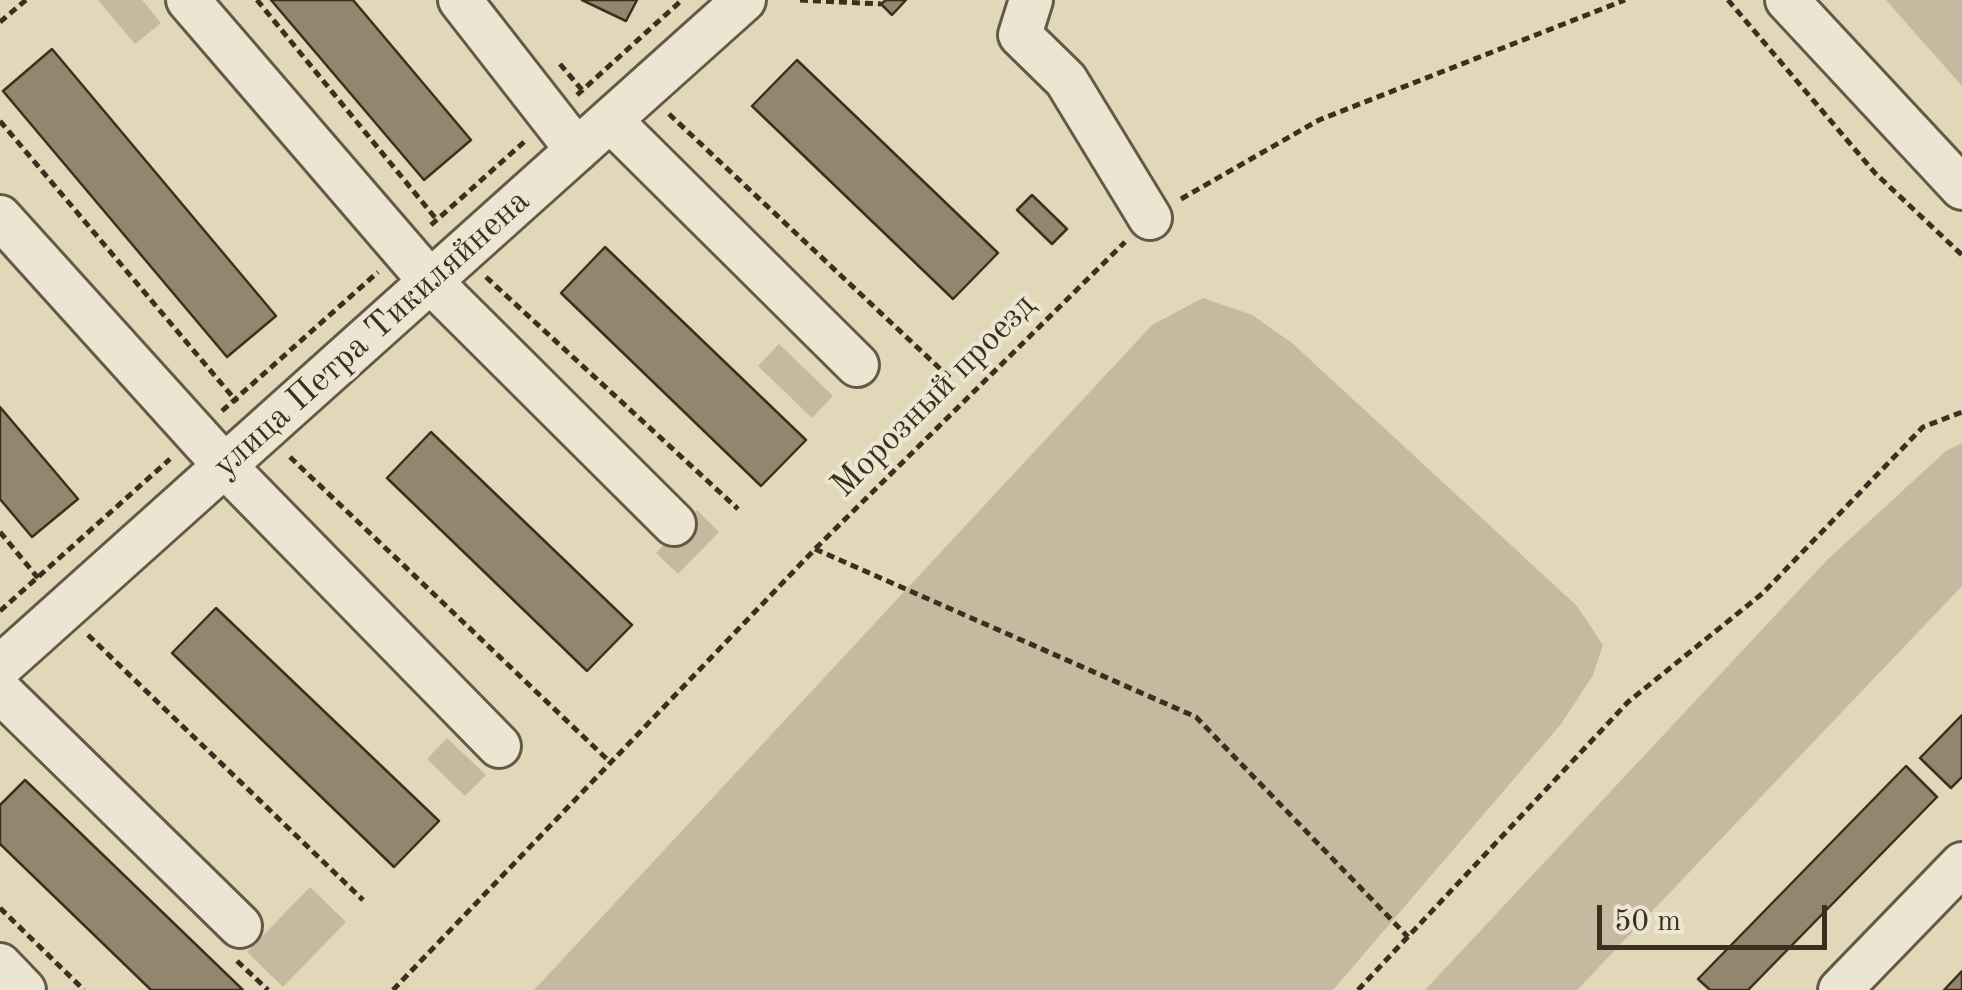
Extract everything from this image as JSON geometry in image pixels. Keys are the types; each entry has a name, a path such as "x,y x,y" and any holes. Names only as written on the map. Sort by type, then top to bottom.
{"street":[{"path":"188,0 416,266 674,524"},
{"path":"460,0 580,120 856,365"},
{"name":"улица Петра Тикиляйнена","path":"0,666 50,594 210,450 580,120 644,89 744,0"},
{"path":"1030,0 1020,35 1066,80 1150,218"},
{"path":"1787,0 1962,188"},
{"path":"0,217 210,450 500,746"},
{"path":"0,691 240,926"},
{"path":"1840,990 1962,864"},
{"path":"0,965 24,990"}],"path":[{"path":"0,22 26,0"},
{"path":"0,611 50,594 580,120 682,0"},
{"path":"800,0 881,4"},
{"name":"Морозный проезд","path":"393,990 815,549 1150,218 1319,120 1625,0"},
{"path":"1728,0 1875,174 1962,254"},
{"path":"557,60 580,120"},
{"path":"644,89 950,380"},
{"path":"1358,990 1628,702 1763,593 1923,427 1962,412"},
{"path":"0,532 50,594 363,900"},
{"path":"815,549 1196,718 1408,937"},
{"path":"0,908 84,990"}],"shaded area":[{"path":"98,0 142,0 161,23 135,44"},
{"path":"1886,0 1962,0 1962,86"},
{"path":"1203,298 1252,315 1292,343 1577,606 1603,645 1593,675 1561,724 1333,990 534,990 1152,325"},
{"path":"779,344 833,396 812,418 758,366"},
{"path":"1962,443 1962,586 1577,990 1425,990 1828,559 1946,451"},
{"path":"697,510 719,532 678,574 656,553"},
{"path":"447,738 486,775 465,796 427,759"},
{"path":"310,887 346,922 283,987 247,952"}],"building":[{"path":"271,0 353,0 471,140 424,180"},
{"path":"582,0 637,0 626,21"},
{"path":"886,0 906,0 892,15 881,4"},
{"path":"52,49 276,316 227,357 3,91"},
{"path":"797,60 998,253 953,299 752,106"},
{"path":"1032,195 1067,229 1052,244 1017,210"},
{"path":"605,247 806,440 761,486 561,293"},
{"path":"0,407 78,499 32,537 0,499"},
{"path":"431,432 632,625 587,671 387,478"},
{"path":"216,608 439,821 394,867 172,653"},
{"path":"1962,715 1962,777 1951,788 1920,758"},
{"path":"1906,766 1937,797 1748,990 1710,990 1698,979"},
{"path":"25,780 243,990 151,990 0,844 0,805"},
{"path":"1962,971 1962,990 1944,990"}]}
